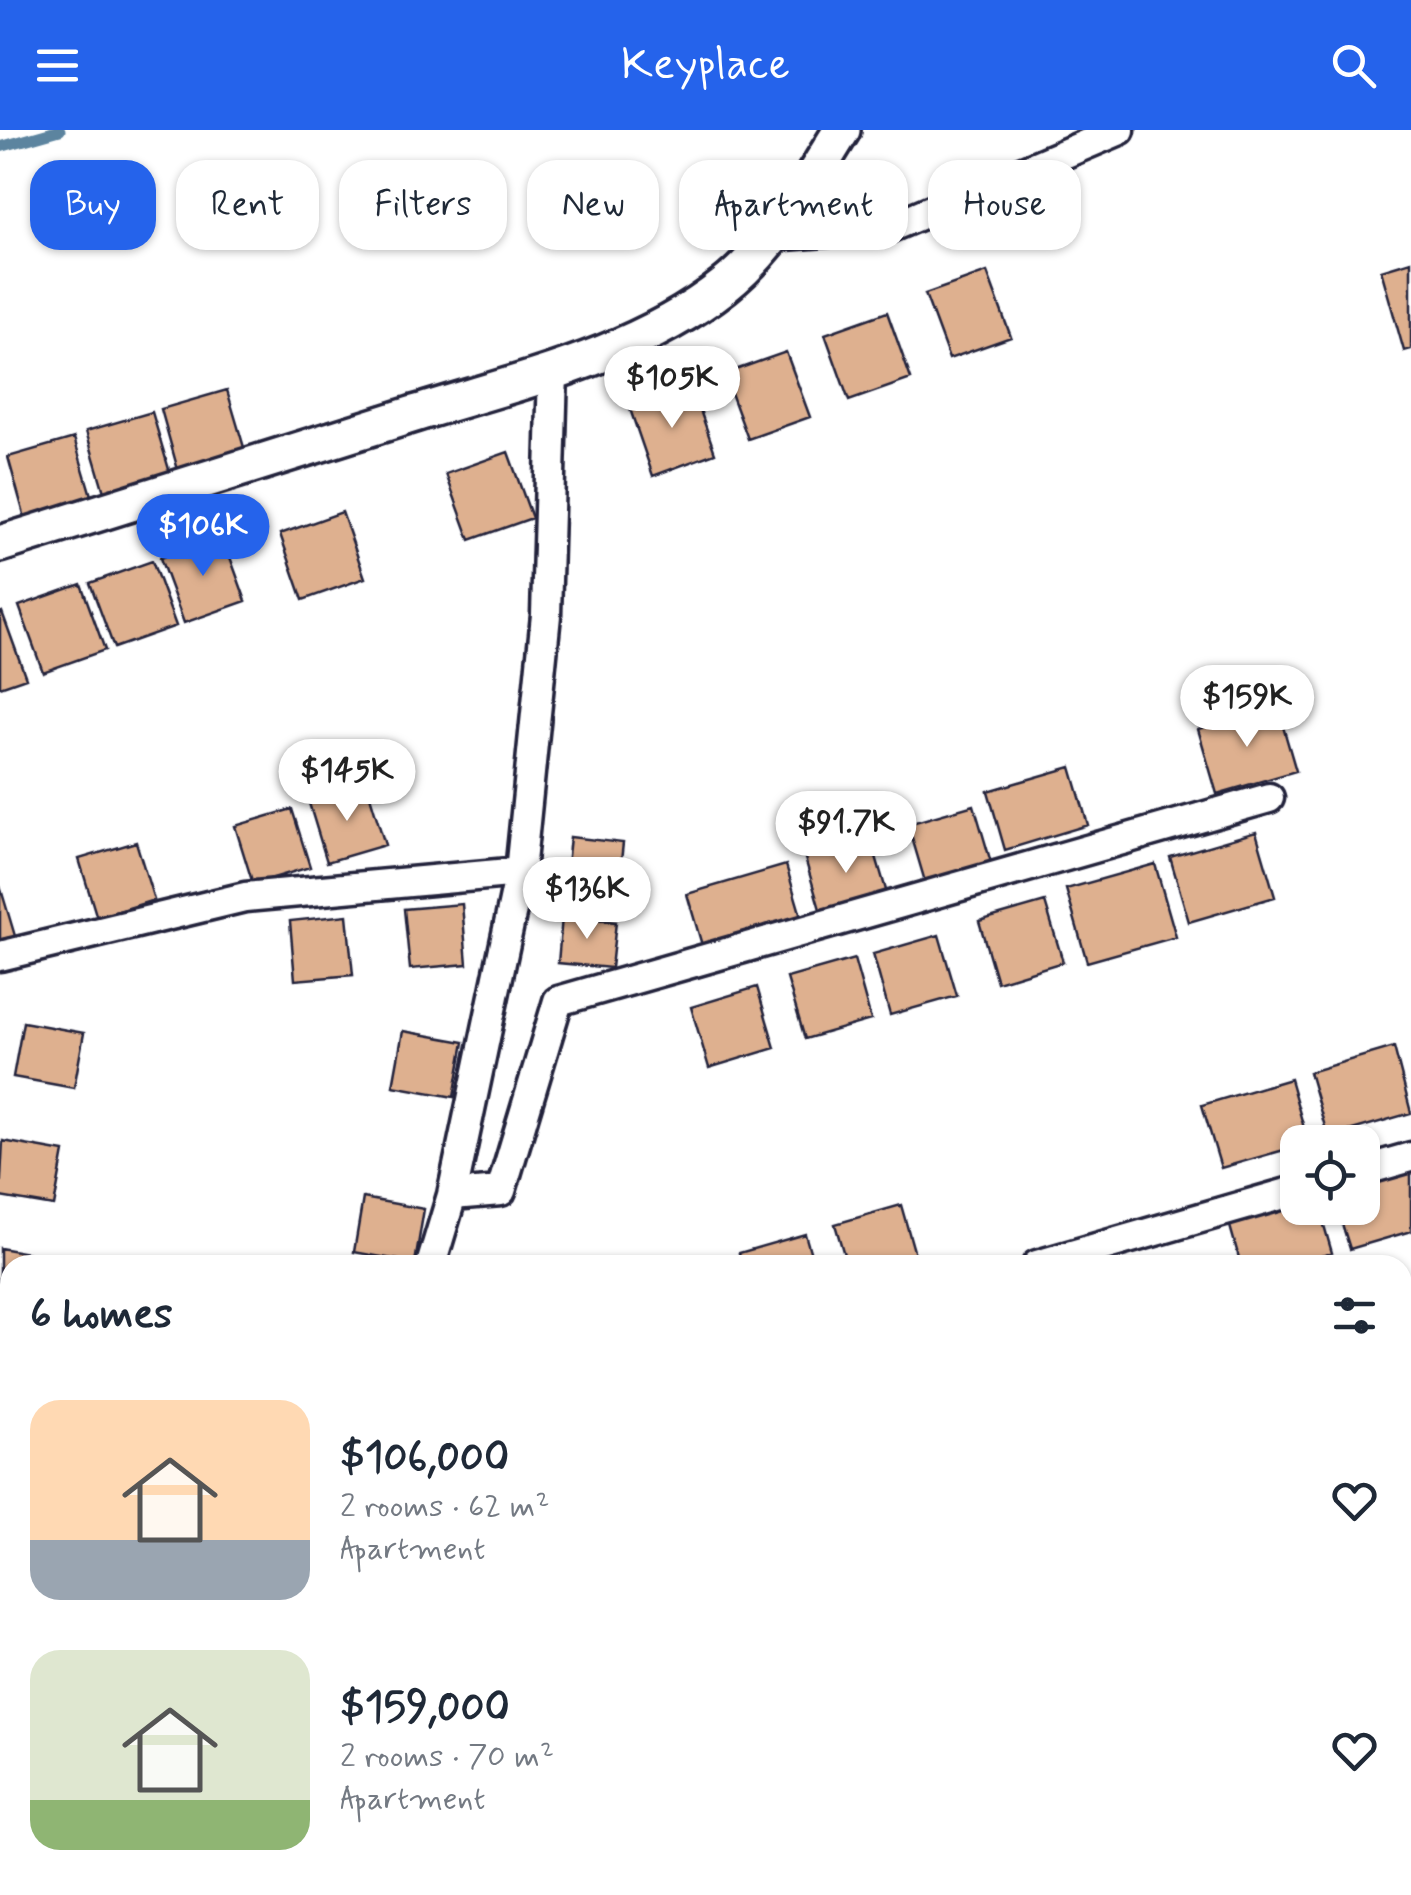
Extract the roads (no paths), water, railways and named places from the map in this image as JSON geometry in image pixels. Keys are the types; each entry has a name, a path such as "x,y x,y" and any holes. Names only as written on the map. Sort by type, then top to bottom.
{"street":[{"path":"822,160 842,130"},
{"path":"908,220 1120,130"},
{"path":"0,544 552,371 642,335 700,304 759,250"},
{"path":"435,1255 452,1195 520,872 546,615 552,371"},
{"path":"452,1195 501,1191 558,1001 1270,798"},
{"path":"0,957 245,898 520,872"},
{"path":"1380,1166 1411,1157"},
{"path":"1071,1255 1280,1195"}],"waterway":[{"path":"0,147 60,130"}]}
